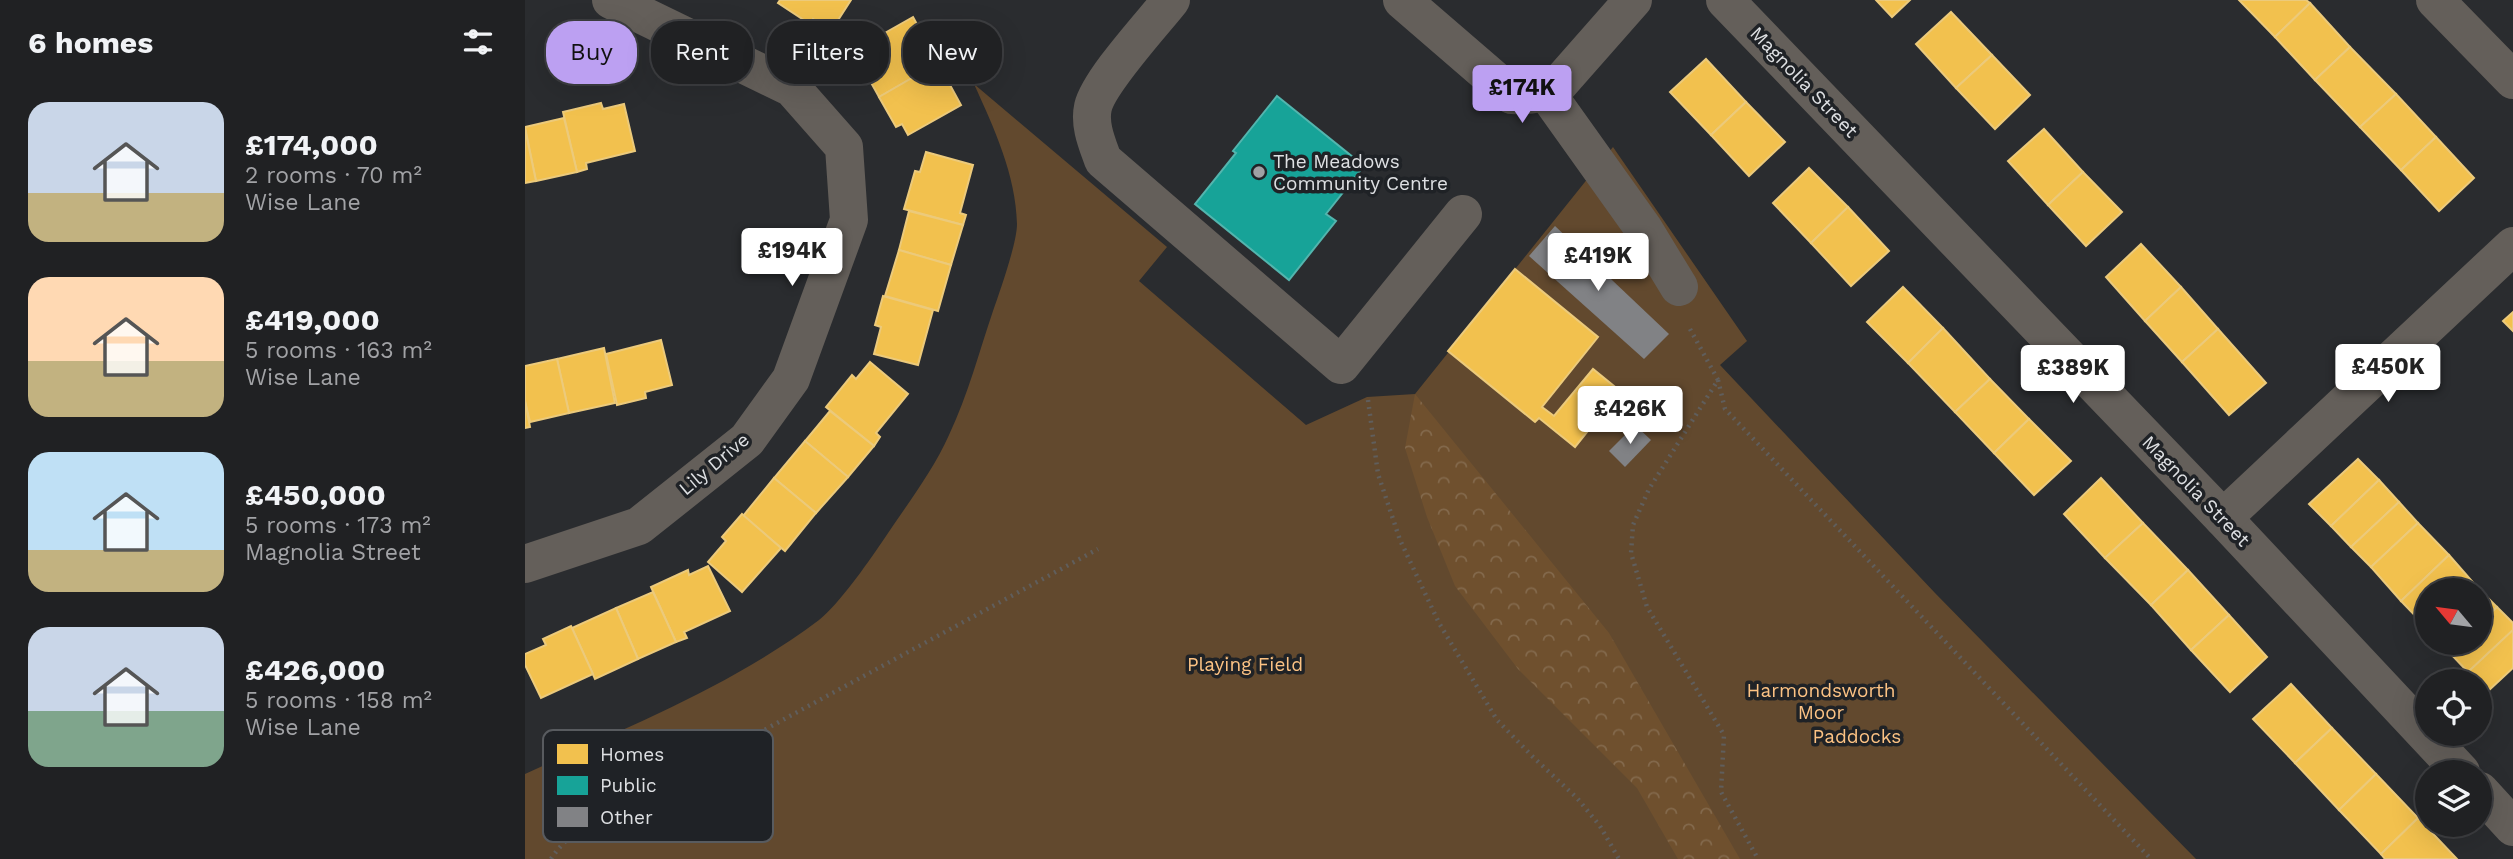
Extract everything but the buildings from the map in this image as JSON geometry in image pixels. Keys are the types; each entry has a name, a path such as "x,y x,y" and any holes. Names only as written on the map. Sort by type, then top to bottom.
{"street":[{"name":"Lily Drive","path":"525,564 639,526 747,440 791,379 849,220 844,147 792,88 611,0"},
{"path":"1171,0 1102,86 1093,107 1093,134 1103,160 1341,365 1463,214"},
{"path":"1402,0 1512,95 1532,96 1546,92 1569,74 1633,0"},
{"name":"Magnolia Street","path":"1725,0 2223,518 2451,760"},
{"path":"2435,0 2513,80"},
{"path":"1546,92 1643,228 1679,287"},
{"path":"2223,518 2513,246"},
{"path":"2492,804 2513,827"}],"path":[{"path":"1689,327 1718,380 1725,409 2151,859"},
{"path":"1718,380 1649,489 1633,525 1631,553 1647,607 1724,735 1721,792 1758,859"},
{"path":"1367,397 1378,474 1400,540 1439,623 1497,720 1577,798 1600,826 1619,859"},
{"path":"764,730 1098,549"},
{"path":"551,859 565,842"}],"green space":[{"path":"974,84 1167,247 1139,281 1306,425 1367,397 1415,394 1613,147 1747,341 1720,365 1935,593 2196,859 525,859 525,774 543,766 543,842 773,842 773,730 623,730 750,666 819,620 861,572 918,490 956,420 1008,267 1017,224 1008,170"},
{"path":"1415,394 1609,633 1740,859 1678,859 1637,788 1518,669 1455,586 1427,517 1405,448"}],"place":[{"name":"The Meadows Community Centre","path":"1259,172"}],"park label":[{"name":"Playing Field","path":"1245,664"},
{"name":"Harmondsworth Moor","path":"1821,701"},
{"name":"Paddocks","path":"1857,736"}]}
